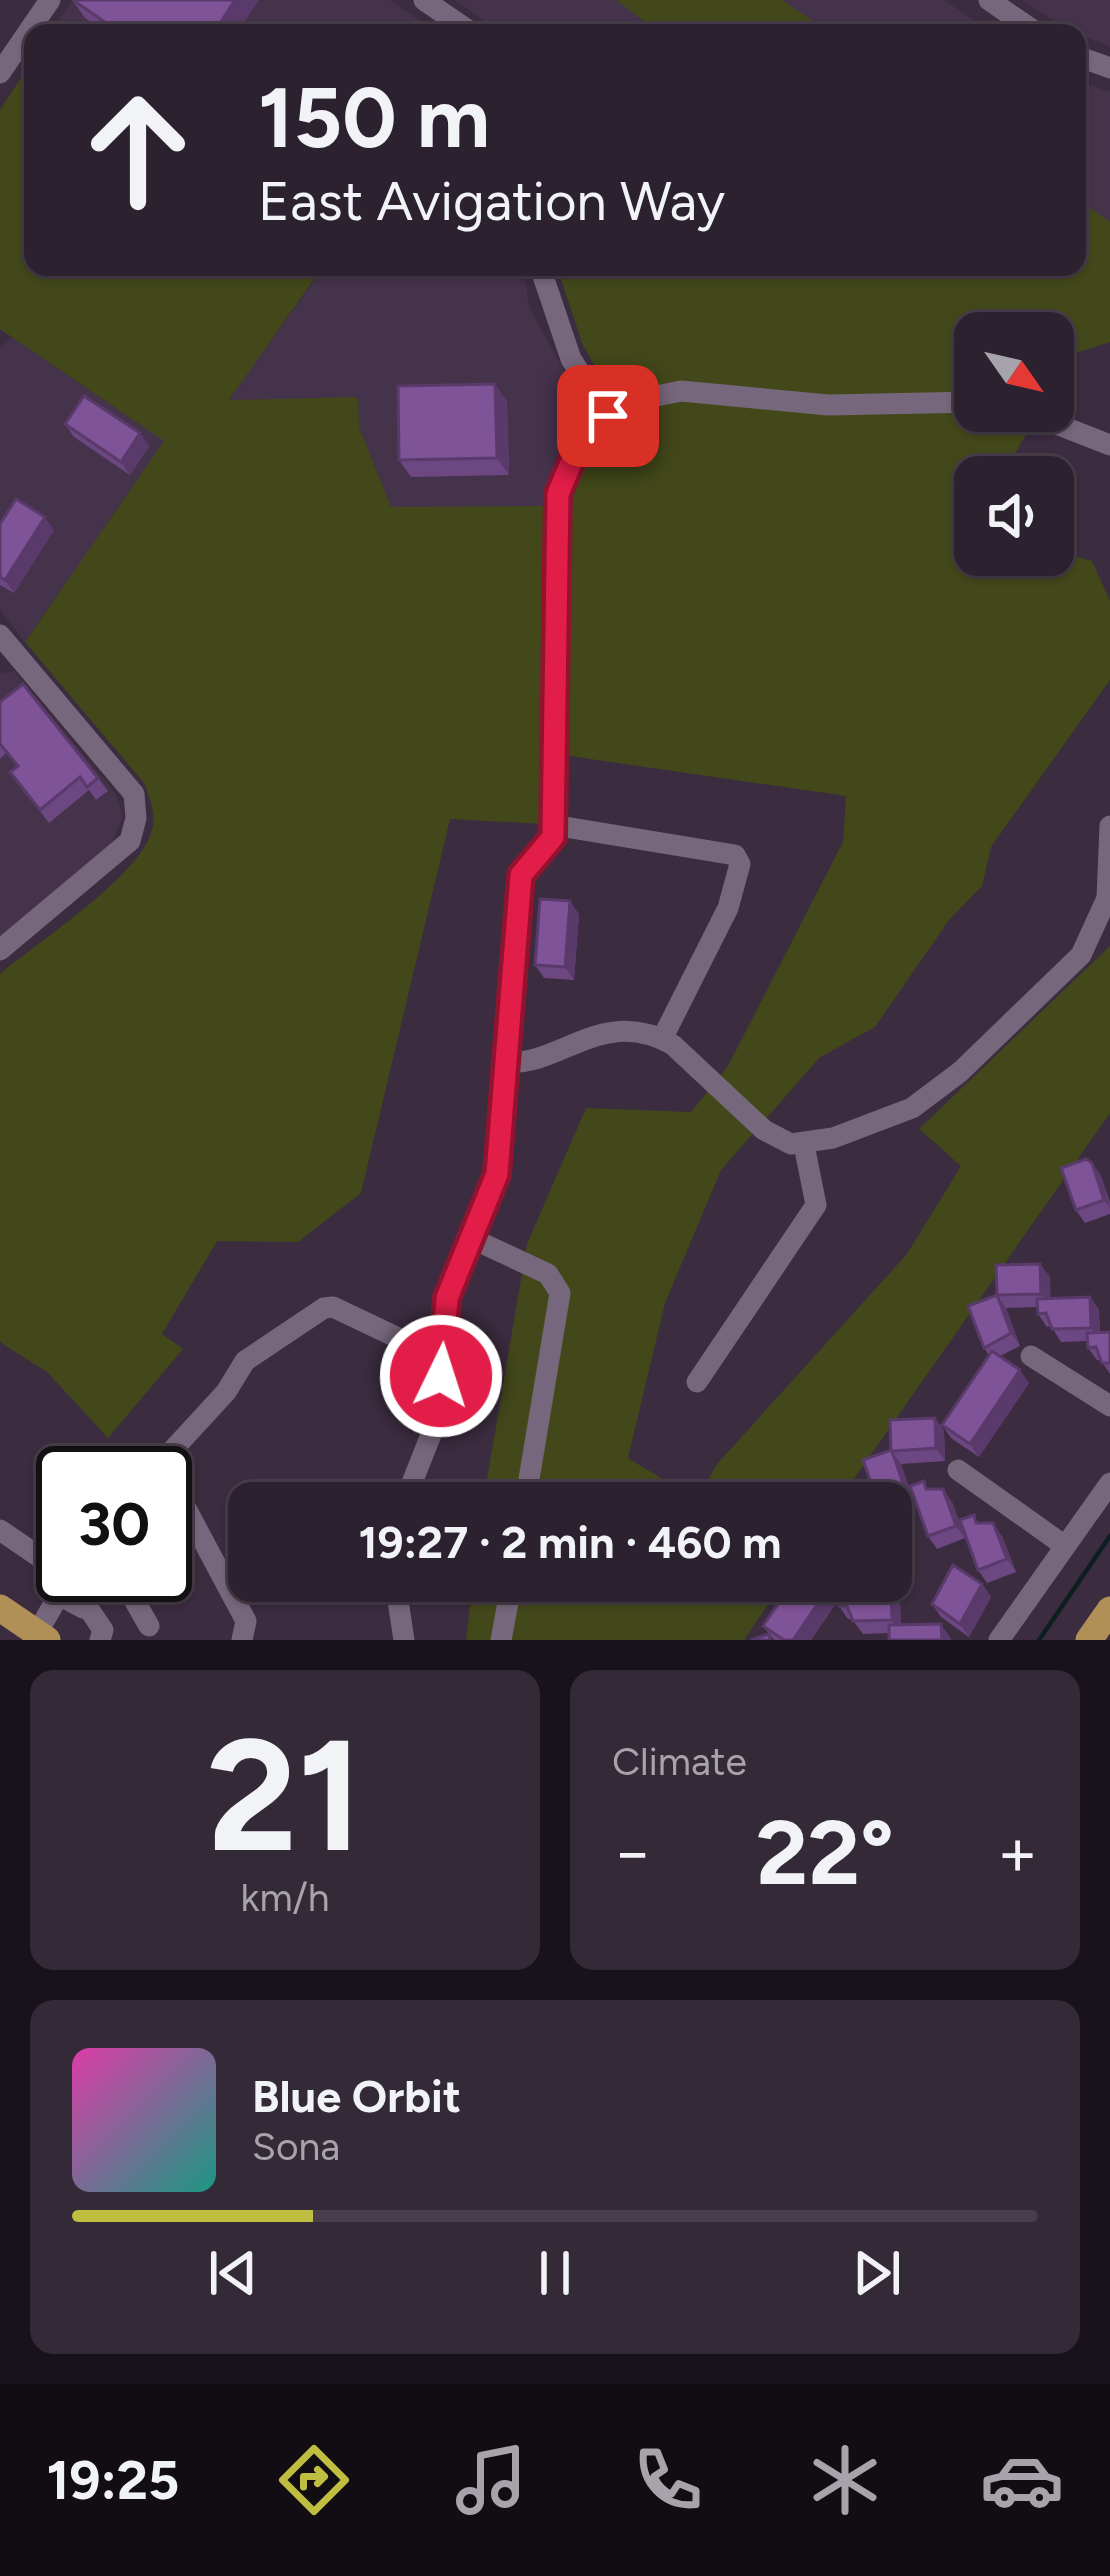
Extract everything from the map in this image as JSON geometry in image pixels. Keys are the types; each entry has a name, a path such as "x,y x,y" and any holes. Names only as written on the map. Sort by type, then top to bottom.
{"main road":[{"path":"0,1608 39,1638"},
{"path":"1089,1640 1110,1610"}],"street":[{"path":"424,0 459,24"},
{"path":"988,0 1024,24"},
{"path":"0,73 24,38"},
{"path":"543,276 571,359 608,416"},
{"path":"412,1482 434,1427 447,1298 495,1190 521,875 544,850 554,825 558,494 576,451 608,416 642,399 681,392 828,405 954,402"},
{"path":"1074,431 1110,445"},
{"path":"0,950 130,841 136,818 134,794 4,646"},
{"path":"554,825 726,850 740,864 728,908 662,1039"},
{"path":"508,1063 530,1061 593,1034 662,1039 764,1130 804,1145 881,1123 938,1091 1081,955 1107,898 1110,826"},
{"path":"697,1382 816,1204 804,1145"},
{"path":"473,1239 548,1274 560,1293 528,1482"},
{"path":"242,1640 246,1621 166,1471 168,1455 226,1392 245,1360 324,1308 333,1306 413,1345 443,1350"},
{"path":"1031,1356 1110,1406"},
{"path":"958,1470 1065,1546"},
{"path":"998,1640 1110,1483"},
{"path":"0,1530 36,1557"},
{"path":"39,1638 55,1602"},
{"path":"82,1602 104,1630 100,1640"},
{"path":"136,1602 149,1625"},
{"path":"398,1602 404,1640"},
{"path":"501,1640 508,1602"}],"shaded area":[{"path":"73,0 390,0 425,24 56,24"},
{"path":"455,0 616,0 647,24 488,24"},
{"path":"782,0 944,0 980,24 818,24"},
{"path":"1022,0 1110,0 1110,47 1086,37 1086,24 1058,24"},
{"path":"1086,84 1110,92 1110,222 1086,205"},
{"path":"317,276 524,276 530,309 585,409 557,455 546,506 391,507 359,427 228,401"},
{"path":"12,337 164,441 25,642 0,610 0,349"},
{"path":"14,671 116,794 123,817 111,845 0,937 0,673"}],"green space":[{"path":"616,0 782,0 818,24 647,24"},
{"path":"24,73 24,276 316,276 229,400 358,397 359,427 391,507 546,506 566,442 584,415 609,391 582,343 560,276 1086,276 1086,205 1110,222 1110,342 1074,356 1074,312 954,312 954,432 1028,432 1013,456 954,456 954,576 1074,576 1074,556 1092,561 1110,601 1110,680 991,847 982,886 949,920 875,1027 820,1057 721,1170 665,1303 628,1458 668,1482 487,1482 527,1244 586,1108 691,1112 728,1066 843,842 846,796 542,752 543,824 450,819 361,1193 298,1242 217,1241 162,1334 183,1349 108,1438 47,1372 0,1342 0,974 129,867 144,848 153,818 144,783 25,642 164,441 0,329 0,110"},
{"path":"1110,946 1110,1113 852,1482 706,1482 718,1463 907,1254 961,1166 919,1129"},
{"path":"471,1602 770,1602 744,1640 466,1640"}],"building":[{"path":"73,0 235,0 222,20 228,24 108,24"},
{"path":"495,384 497,458 399,460 398,386"},
{"path":"84,396 140,433 121,462 65,424"},
{"path":"16,499 45,517 5,580 0,577 0,524"},
{"path":"23,684 98,778 87,787 80,777 40,810 10,772 18,766 0,744 0,702"},
{"path":"540,899 570,901 565,967 535,965"},
{"path":"1086,1159 1092,1163 1104,1200 1076,1210 1061,1168"},
{"path":"1040,1264 1041,1294 997,1295 996,1265"},
{"path":"997,1295 1011,1333 984,1348 968,1306"},
{"path":"1090,1297 1091,1328 1052,1329 1046,1313 1038,1314 1037,1299"},
{"path":"1110,1332 1110,1363 1102,1363 1096,1347 1088,1348 1087,1333"},
{"path":"992,1351 1020,1370 970,1444 942,1425"},
{"path":"935,1418 936,1448 892,1451 903,1482 871,1482 863,1460 891,1450 890,1420"},
{"path":"924,1481 926,1489 943,1489 956,1526 928,1536 912,1485"},
{"path":"974,1515 976,1523 993,1523 1007,1559 978,1570 960,1520"},
{"path":"953,1565 982,1584 960,1624 932,1604"},
{"path":"780,1602 819,1602 793,1640 784,1640 763,1626"},
{"path":"839,1602 891,1602 892,1620 853,1621 847,1606"},
{"path":"941,1624 942,1640 889,1640 889,1625"}],"waterway":[{"path":"1039,1640 1110,1536"}],"route":[{"path":"441,1376 447,1298 495,1190 521,875 553,837 558,494 576,451 608,416"}]}
